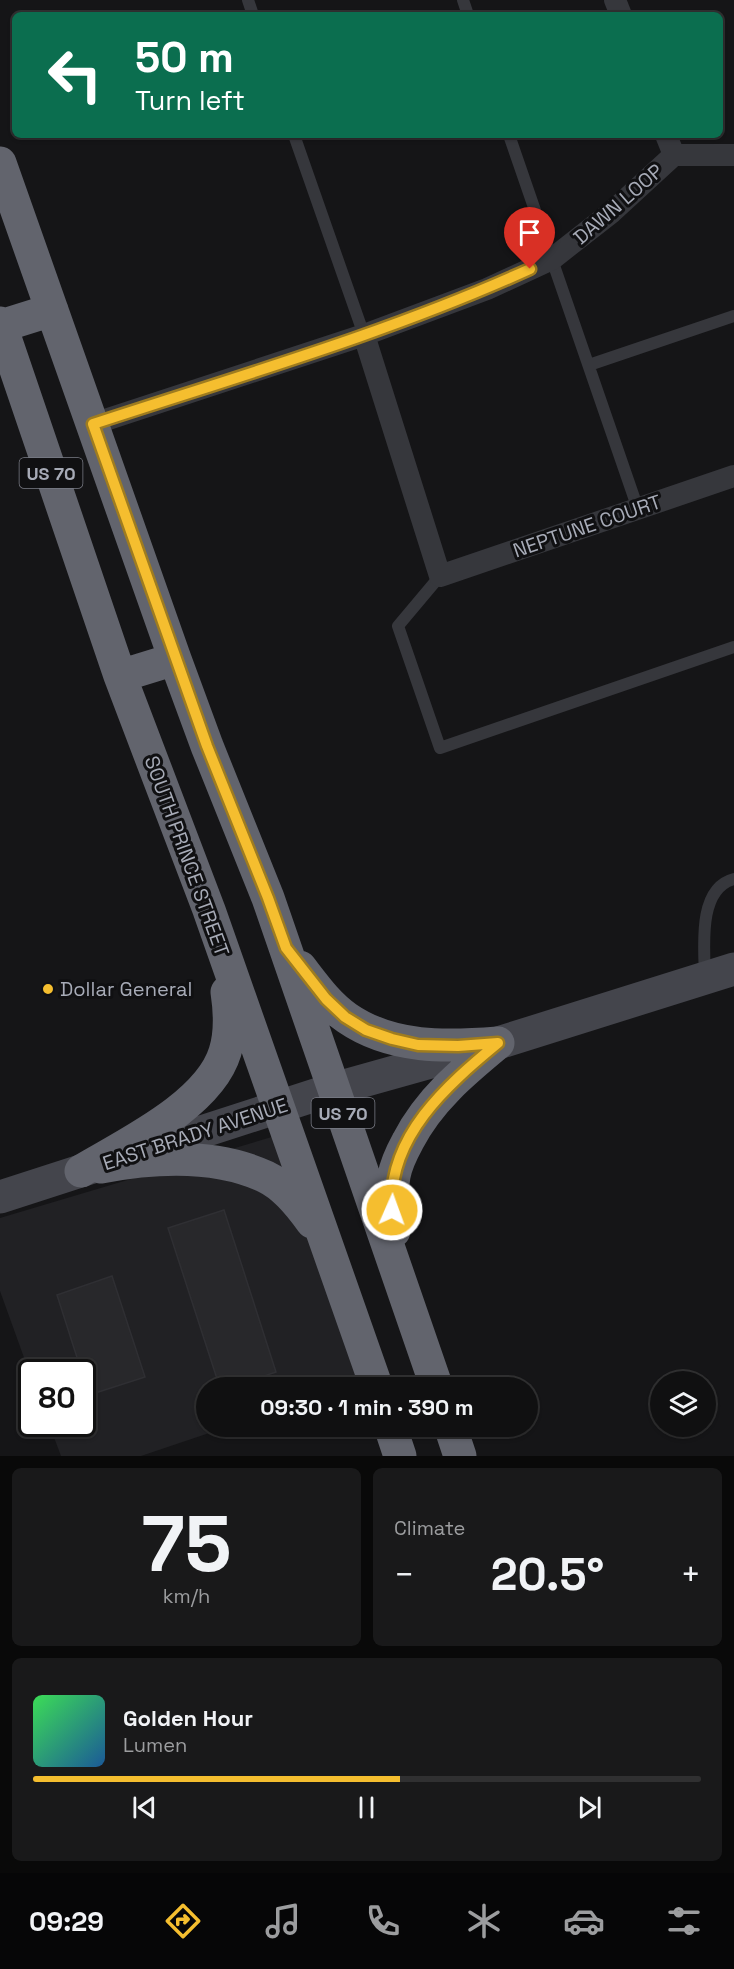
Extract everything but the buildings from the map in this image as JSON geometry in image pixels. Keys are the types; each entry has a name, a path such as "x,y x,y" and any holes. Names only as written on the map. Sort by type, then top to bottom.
{"highway":[{"name":"US 70","path":"0,163 175,659 286,948 433,1377"},
{"path":"0,325 52,310"},
{"name":"SOUTH PRINCE STREET","path":"0,325 120,676 216,932 373,1377"},
{"path":"120,676 175,659"},
{"path":"81,1171 172,1115 190,1101 219,1066 228,1040 230,1022 216,932"},
{"path":"286,948 326,999 345,1017 366,1030 418,1045 458,1046 498,1043"},
{"path":"397,1269 391,1197 394,1173 403,1150 416,1126 454,1080 498,1043"},
{"path":"81,1171 129,1162 189,1159 242,1168 267,1177 284,1189 300,1205 328,1247"},
{"path":"394,1437 400,1456"},
{"path":"454,1437 460,1456"}],"main road":[{"name":"EAST BRADY AVENUE","path":"0,1197 334,1089 498,1043 719,974"}],"street":[{"name":"DAWN LOOP","path":"93,424 364,335 487,288 552,259 612,212 670,145 734,155"},
{"path":"364,335 440,576"},
{"name":"NEPTUNE COURT","path":"440,576 734,476"}],"lane":[{"path":"295,138 364,335"},
{"path":"510,138 638,509"},
{"path":"589,365 734,316"},
{"path":"440,576 398,626 440,748 734,647"},
{"path":"719,974 704,930 714,893 724,881 734,879"}],"shaded area":[{"path":"275,1136 361,1377 196,1377 197,1437 141,1456 61,1456 54,1437 96,1437 96,1359 25,1359 0,1291 0,1218"}],"place":[{"name":"Dollar General","path":"48,989"}],"route":[{"path":"392,1210 394,1173 416,1126 454,1080 498,1043 458,1046 418,1045 366,1030 345,1017 326,999 286,948 207,746 93,424 364,335 530,269"}]}
